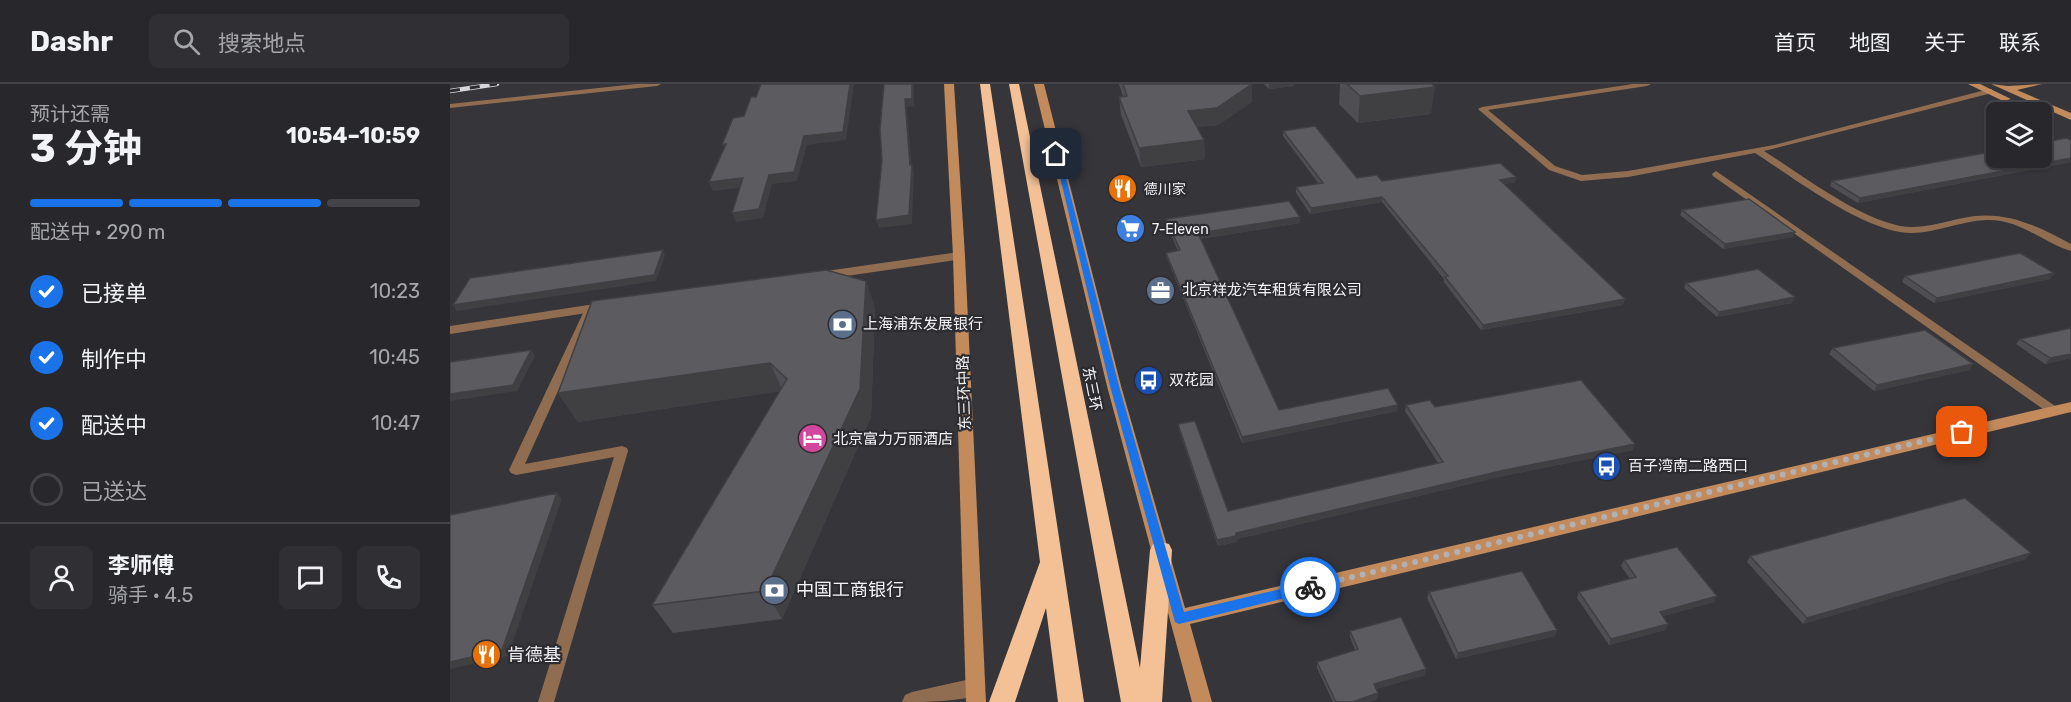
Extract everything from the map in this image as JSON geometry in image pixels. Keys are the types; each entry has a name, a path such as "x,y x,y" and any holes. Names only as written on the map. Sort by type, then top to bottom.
{"highway":[{"path":"985,84 1071,702"},
{"name":"东三环","path":"1014,84 1134,702"},
{"path":"1149,702 1161,550"},
{"path":"1002,702 1051,562"}],"street":[{"name":"东三环中路","path":"949,84 959,256 975,694"},
{"path":"1039,84 1114,386 1202,702"},
{"path":"1973,84 2006,89 2037,84"},
{"path":"1993,88 2018,102"},
{"path":"2006,89 2071,117"},
{"path":"2052,120 2071,129"},
{"path":"809,278 959,256"},
{"path":"450,330 625,304"},
{"path":"1179,618 2063,409"},
{"path":"912,702 975,694"}],"lane":[{"path":"450,106 657,84"},
{"path":"1647,84 1482,109 1552,168 1581,178 1628,174 1756,150 1993,88"},
{"path":"1756,150 1878,223 1902,229 1919,229 1986,217 2014,219 2071,248"},
{"path":"1716,174 2063,409"},
{"path":"546,702 622,451 516,470 590,309"}],"building":[{"path":"761,84 850,84 843,132 804,136 794,172 769,175 759,209 732,213 743,178 709,182 726,144 722,145 733,118 744,116 751,97 756,97"},
{"path":"884,84 912,84 912,99 905,99 910,165 912,165 909,215 876,220 882,160 880,129"},
{"path":"1123,84 1252,84 1217,108 1188,111 1204,140 1139,148 1119,97 1127,96"},
{"path":"1347,84 1432,84 1435,87 1360,96"},
{"path":"1315,126 1357,178 1377,175 1382,181 1500,163 1516,177 1500,180 1625,299 1483,325 1445,277 1448,276 1382,197 1311,208 1296,187 1323,183 1283,131"},
{"path":"2066,138 2071,140 2071,158 2052,162 2052,141"},
{"path":"1986,153 1986,168 2018,168 1860,198 1832,181"},
{"path":"1749,199 1795,232 1725,244 1682,210"},
{"path":"1289,201 1300,217 1198,233 1279,410 1388,388 1398,405 1242,437 1166,253 1180,250 1166,219"},
{"path":"663,250 654,275 453,305 470,278"},
{"path":"2020,253 2054,273 1937,298 1905,276"},
{"path":"1758,269 1795,297 1719,312 1686,283"},
{"path":"826,270 866,281 860,389 765,591 652,605 787,379 770,363 558,393 592,301"},
{"path":"2071,328 2071,354 2050,358 2020,339"},
{"path":"1925,330 1973,364 1877,385 1833,348"},
{"path":"531,350 513,385 450,394 450,362"},
{"path":"1581,380 1635,444 1505,470 1236,533 1236,536 1217,540 1178,424 1195,421 1228,511 1443,462 1406,405 1430,400 1435,407"},
{"path":"557,493 502,650 450,662 450,515"},
{"path":"1965,498 2031,553 1807,618 1750,556"},
{"path":"1677,547 1717,596 1660,612 1668,624 1611,639 1579,592 1636,577 1624,560"},
{"path":"1522,571 1557,630 1458,653 1429,592"},
{"path":"1401,617 1426,669 1374,684 1378,693 1352,702 1336,702 1317,662 1358,649 1350,631"}],"railway":[{"path":"450,91 497,84"}],"way so far":[{"path":"1310,587 1962,432"}],"place":[{"name":"德川家","path":"1123,189"},
{"name":"7-Eleven","path":"1131,229"},
{"name":"北京祥龙汽车租赁有限公司","path":"1161,290"},
{"name":"上海浦东发展银行","path":"842,324"},
{"name":"双花园","path":"1148,380"},
{"name":"北京富力万丽酒店","path":"812,439"},
{"name":"百子湾南二路西口","path":"1607,466"},
{"name":"中国工商银行","path":"775,590"},
{"name":"肯德基","path":"486,655"}],"route":[{"path":"1056,154 1114,386 1179,618 1310,587"}]}
